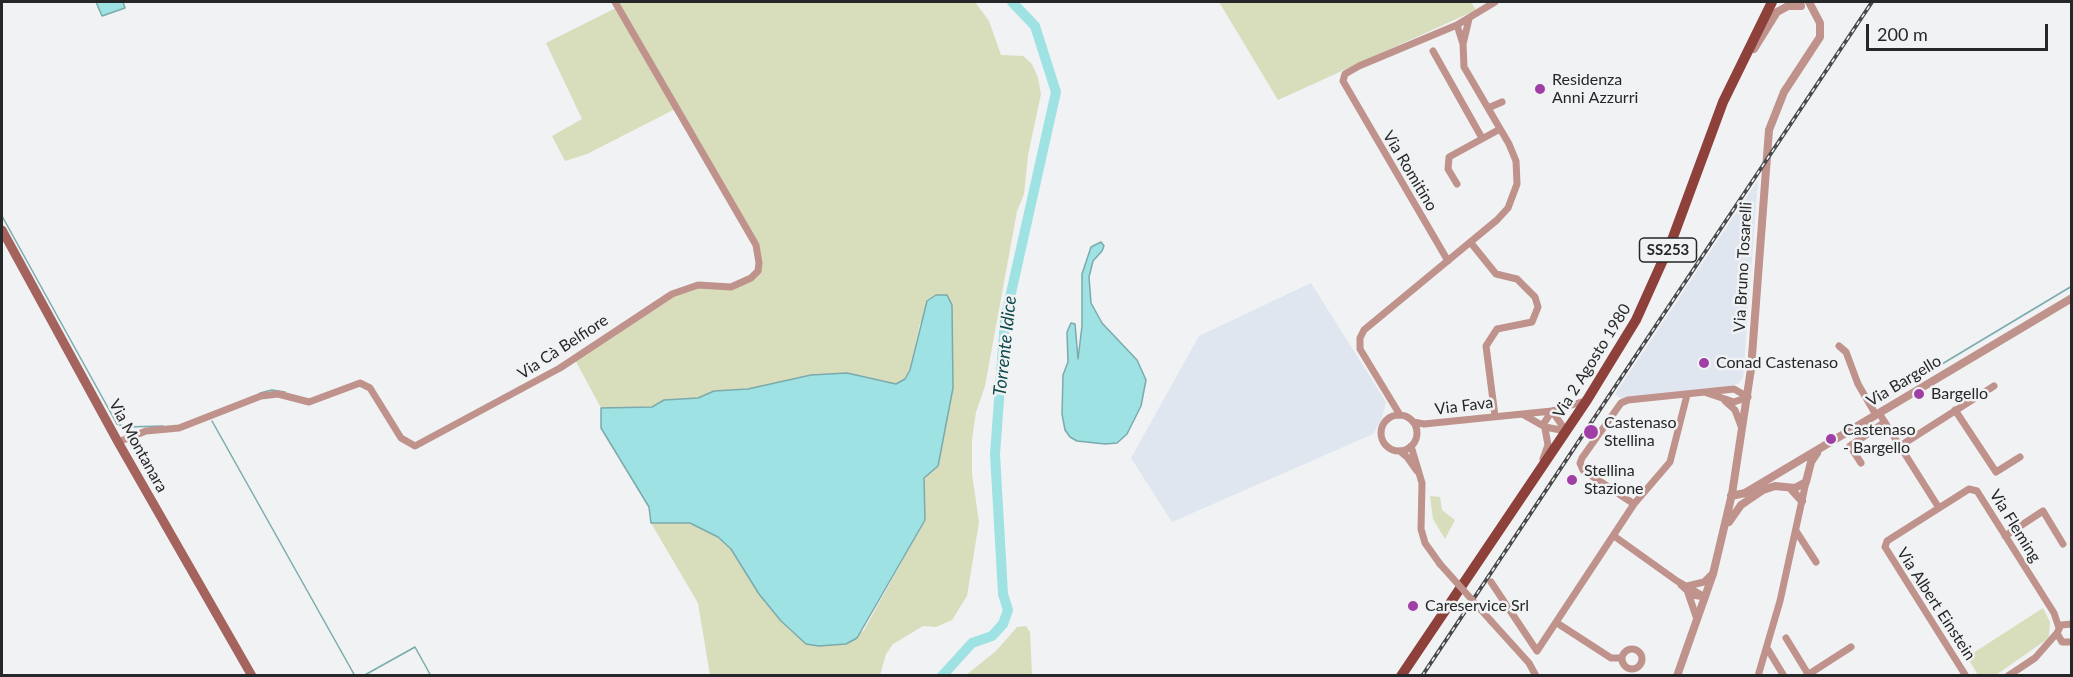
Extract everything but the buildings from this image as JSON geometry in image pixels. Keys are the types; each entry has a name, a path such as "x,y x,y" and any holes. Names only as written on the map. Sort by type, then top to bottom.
{"main road":[{"name":"Via 2 Agosto 1980","path":"1401,675 1623,345 1649,294 1728,90 1772,2"},
{"name":"Via Montanara","path":"2,230 118,441 252,675"}],"street":[{"name":"Via Cà Belfiore","path":"118,441 146,431 179,429 261,396 278,394 309,402 360,383 370,388 401,438 415,446 560,368 672,294 698,285 730,286 751,278 758,271 756,246 615,2"},
{"name":"Via Romitino","path":"1448,261 1343,81 1345,74 1359,66 1457,25 1495,2"},
{"name":"Via Bruno Tosarelli","path":"1677,675 1713,574 1743,432 1752,369 1769,130 1784,92 1820,37 1820,23 1813,11 1801,3 1777,12 1728,90"},
{"path":"1463,44 1469,19"},
{"path":"1417,433 1413,422 1400,415 1391,403 1360,349 1360,338 1364,330 1471,243 1508,208 1517,184 1516,160 1464,67 1463,44 1457,25"},
{"path":"1433,51 1482,138"},
{"path":"1488,108 1502,102"},
{"path":"1457,184 1448,169 1449,157 1500,129"},
{"path":"1471,243 1496,274 1517,279 1538,302 1537,314 1532,322 1497,329 1486,346 1495,416"},
{"name":"Via Bargello","path":"1731,496 1745,493 2072,298"},
{"path":"1839,346 1846,352 1858,384 1885,422 1939,508"},
{"path":"1634,504 1583,470 1580,463 1621,403 1734,389 1743,383 1752,369"},
{"path":"1900,446 1994,386"},
{"path":"1734,389 1748,397"},
{"path":"1707,393 1739,402 1748,397"},
{"path":"1491,582 1537,651 1634,504 1670,462 1687,395"},
{"path":"1720,398 1735,410 1743,432"},
{"name":"Via Fava","path":"1413,422 1428,423 1552,411 1587,400"},
{"path":"1390,417 1391,403"},
{"path":"1955,410 1996,472 2020,457"},
{"path":"1534,478 1548,445 1546,418 1552,411 1566,431"},
{"name":"Via Fava","path":"1518,413 1545,427 1566,431"},
{"path":"1400,415 1390,417 1382,425 1381,436 1385,446 1400,451 1418,473"},
{"name":"Via Bargello","path":"1861,463 1850,446 1885,422"},
{"path":"1428,423 1417,433 1412,446 1422,483 1421,529 1425,543 1440,564 1529,663 1536,675"},
{"path":"1400,451 1412,446"},
{"path":"1758,675 1767,648 1811,462 1820,449"},
{"path":"1724,530 1745,502 1768,487 1798,487 1806,482"},
{"path":"1790,488 1802,501"},
{"name":"Via Fleming","path":"1939,508 1969,489 1975,489 2054,613 2058,630 2069,643"},
{"path":"1731,496 1745,502"},
{"name":"Via Albert Einstein","path":"1939,508 1887,541 1885,547 1966,675"},
{"path":"2005,536 2043,512 2063,544"},
{"path":"1796,531 1816,562"},
{"path":"1614,536 1687,588 1705,597"},
{"path":"1687,588 1704,582 1713,574"},
{"path":"1687,588 1695,608 1697,621"},
{"name":"Via Fleming","path":"2054,613 2069,624"},
{"path":"1557,623 1611,658 1622,658"},
{"path":"2008,675 2046,647 2058,630 2069,624"},
{"path":"1785,638 1807,675 1851,647"},
{"path":"2046,647 2069,643"},
{"path":"1767,648 1784,675"}],"shaded area":[{"path":"1758,180 1743,378 1738,384 1726,387 1623,400 1615,394"},
{"path":"1311,283 1386,402 1382,418 1373,434 1172,522 1131,458 1199,336"}],"green space":[{"path":"618,2 975,2 989,21 1001,55 1023,56 1032,64 1038,78 1041,94 1028,155 1024,194 1017,211 985,386 976,412 972,440 972,474 979,522 967,596 952,620 936,627 923,626 893,644 886,654 880,675 710,675 698,603 651,523 690,523 718,537 731,549 759,594 791,632 819,646 846,644 864,630 925,520 924,478 953,388 952,305 920,323 910,369 905,379 896,384 870,380 714,391 698,398 664,400 652,407 601,408 574,358 639,315 693,286 726,290 756,278 760,250 677,108 587,154 565,161 552,136 582,119 546,43 618,7"},
{"path":"1219,2 1471,2 1476,10 1278,100"},
{"path":"1430,496 1440,497 1442,510 1455,520 1445,539 1433,519"},
{"path":"2043,608 2050,622 2049,636 2046,640 1996,675 1973,675 1977,673 1967,657"},
{"path":"1026,626 1030,632 1032,675 966,675 996,651 1017,627"}],"water":[{"path":"96,2 123,2 125,8 102,16"},
{"path":"1101,242 1104,246 1093,261 1089,277 1091,303 1102,323 1137,360 1146,380 1141,406 1127,434 1117,443 1105,444 1077,441 1070,437 1065,430 1062,414 1063,375 1068,362 1067,332 1071,323 1075,324 1078,359 1082,326 1082,274 1091,247"},
{"path":"936,295 947,295 952,305 953,388 938,466 924,478 925,520 857,638 846,644 819,646 806,644 781,621 759,594 731,549 718,537 690,523 651,523 649,507 601,428 601,408 652,407 664,400 698,398 714,391 748,389 811,375 847,373 896,384 905,379 910,370 927,301"}],"waterway":[{"name":"Torrente Idice","path":"942,676 972,643 992,636 1003,624 1008,610 1003,594 995,454 1005,320 1056,92 1035,26 1012,2"},
{"path":"2,216 117,424 126,427 163,426"},
{"path":"1937,367 2072,286"},
{"path":"260,393 272,390 285,392"},
{"path":"212,421 355,676"},
{"path":"363,676 415,647 431,676"}],"railway":[{"path":"1422,676 1872,2"}],"place":[{"name":"Residenza Anni Azzurri","path":"1540,89"},
{"name":"Conad Castenaso","path":"1704,363"},
{"name":"Bargello","path":"1919,394"},
{"name":"Castenaso Stellina","path":"1591,432"},
{"name":"Castenaso - Bargello","path":"1831,439"},
{"name":"Stellina Stazione","path":"1572,480"},
{"name":"Careservice Srl","path":"1413,606"}]}
